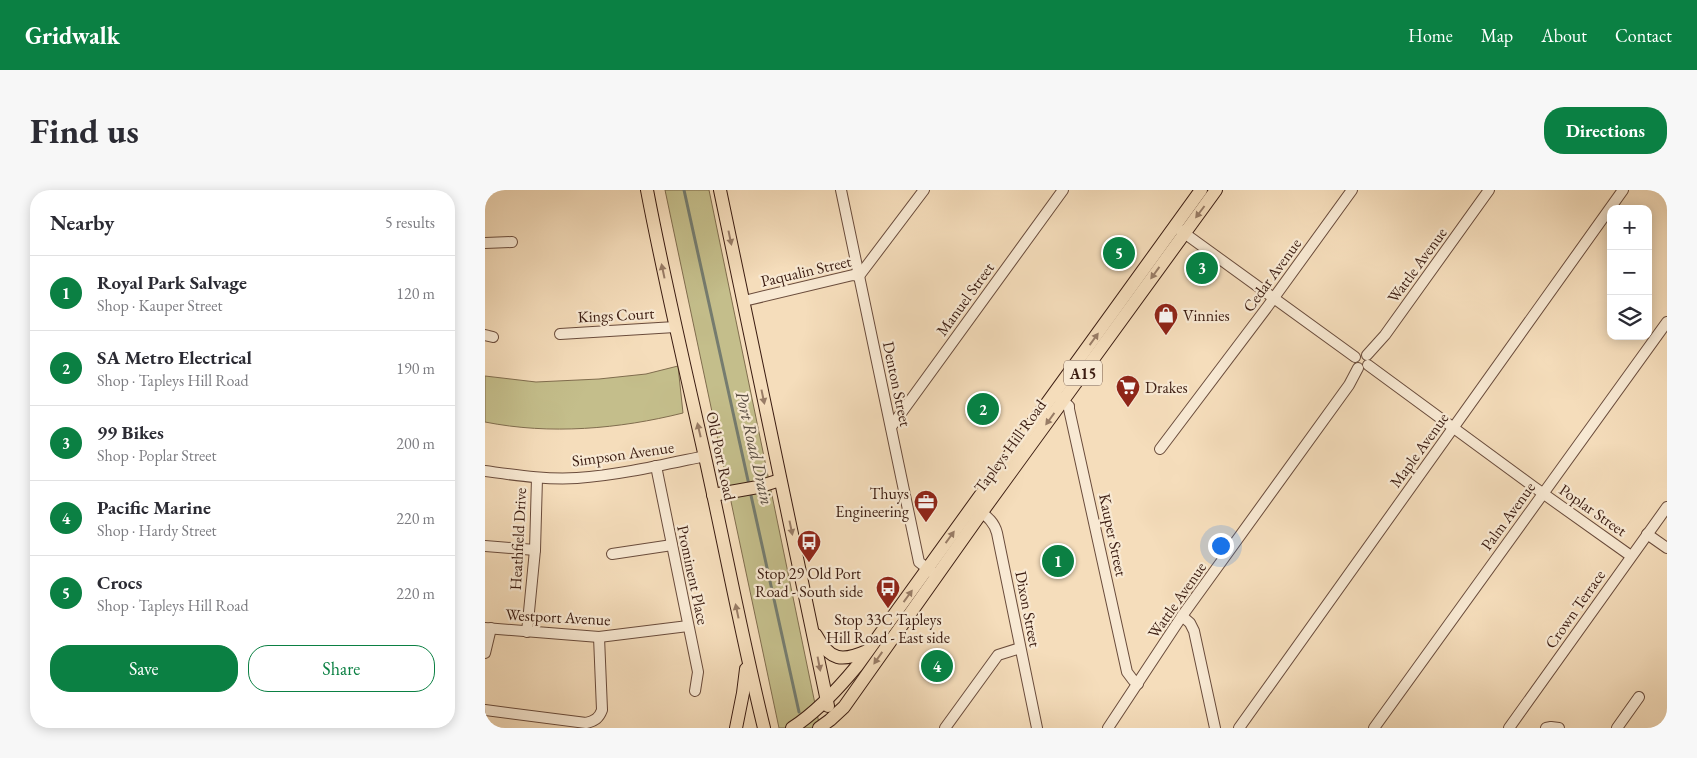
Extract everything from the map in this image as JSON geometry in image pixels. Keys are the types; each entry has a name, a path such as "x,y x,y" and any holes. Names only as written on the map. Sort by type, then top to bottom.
{"main road":[{"name":"Old Port Road","path":"647,190 675,327 764,728"},
{"path":"720,190 831,724"},
{"name":"Tapleys Hill Road","path":"831,724 932,572 977,509 1179,230 1216,190"},
{"name":"Tapleys Hill Road","path":"1179,230 1197,191"},
{"path":"713,495 758,487 780,480"},
{"name":"Tapleys Hill Road","path":"826,700 838,690 932,572"},
{"path":"812,629 824,647 834,655 842,658 851,658 869,650"},
{"path":"736,728 747,658"},
{"name":"A15","path":"792,728 826,700"},
{"name":"A15","path":"819,728 831,724"}],"street":[{"name":"Denton Street","path":"841,190 919,562 932,572"},
{"name":"Paqualin Street","path":"744,301 853,275 859,276 924,190"},
{"name":"Manuel Street","path":"891,427 1063,190"},
{"name":"Cedar Avenue","path":"1160,449 1274,298 1352,190"},
{"name":"Wattle Avenue","path":"1108,728 1139,684 1182,616 1349,385 1362,362 1385,335 1489,190"},
{"name":"Maple Avenue","path":"1239,728 1623,190"},
{"name":"Poplar Street","path":"1179,230 1631,556"},
{"path":"485,243 512,242"},
{"name":"Palm Avenue","path":"1374,728 1667,322"},
{"name":"Kings Court","path":"560,334 675,327"},
{"name":"Kauper Street","path":"1059,398 1069,409 1127,672 1139,684"},
{"name":"Simpson Avenue","path":"485,471 537,478 575,478 611,474 705,456"},
{"name":"Prominent Place","path":"656,466 698,672 695,691"},
{"name":"Heathfield Drive","path":"527,632 535,550 537,478"},
{"name":"Crown Terrace","path":"1509,728 1667,507"},
{"name":"Dixon Street","path":"977,509 995,525 1037,728"},
{"path":"1647,534 1667,548"},
{"path":"612,554 672,545"},
{"path":"485,546 535,550"},
{"path":"1182,616 1190,623 1194,632 1215,728"},
{"name":"Westport Avenue","path":"488,628 599,637 688,626"},
{"path":"485,654 488,628"},
{"path":"485,710 586,723 594,721 602,710 599,637"},
{"path":"945,728 998,655 1020,648"},
{"path":"1617,728 1639,697"},
{"path":"1546,728 1559,728"}],"shaded area":[{"path":"665,190 709,190 820,728 779,728"},
{"path":"678,366 683,413 634,423 584,428 534,428 485,422 485,376 536,382 599,379 646,374"}],"waterway":[{"name":"Port Road Drain","path":"684,190 749,485"},
{"name":"Port Road Drain","path":"750,491 799,712"}],"place":[{"name":"Crocs","path":"1119,253"},
{"name":"99 Bikes","path":"1202,268"},
{"name":"Vinnies","path":"1166,336"},
{"name":"Drakes","path":"1128,408"},
{"name":"SA Metro Electrical","path":"983,409"},
{"name":"Thuys Engineering","path":"926,523"},
{"name":"Royal Park Salvage","path":"1058,561"},
{"name":"Stop 29 Old Port Road - South side","path":"809,563"},
{"name":"Stop 33C Tapleys Hill Road - East side","path":"888,609"},
{"name":"Pacific Marine","path":"937,666"}]}
